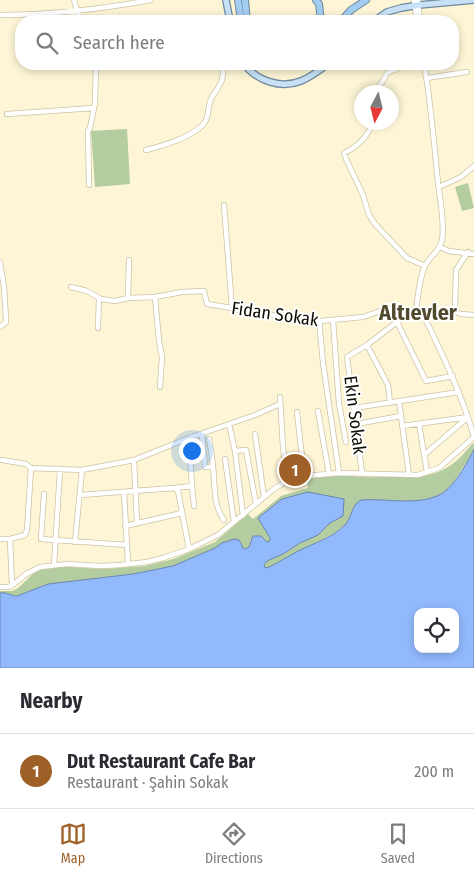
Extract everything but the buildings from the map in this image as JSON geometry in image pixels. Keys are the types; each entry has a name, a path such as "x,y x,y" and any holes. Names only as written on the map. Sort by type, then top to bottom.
{"highway":[{"path":"238,0 240,15"},
{"path":"245,0 246,15"},
{"path":"316,0 319,4 320,15"},
{"path":"346,15 366,0"}],"main road":[{"path":"226,0 229,15"},
{"path":"383,15 416,3 474,0"},
{"path":"249,70 260,78 272,83 288,84 301,81 320,70"}],"street":[{"path":"74,0 79,15"},
{"path":"0,15 77,12 151,0"},
{"path":"89,185 88,131 94,108 96,70"},
{"path":"146,150 178,140 201,126 205,121 211,99 223,79 223,70"},
{"path":"380,85 387,73 394,70"},
{"path":"416,311 418,290 426,266 430,258 440,247 443,238 425,70"},
{"path":"426,78 467,72"},
{"path":"7,114 94,108"},
{"path":"369,130 360,142 344,153 346,159 375,224 407,258 426,266"},
{"path":"439,188 461,177 474,166"},
{"path":"224,205 232,308"},
{"path":"440,247 449,251 474,254"},
{"path":"468,252 456,270 454,308 456,312 461,314 474,315"},
{"path":"128,298 129,260"},
{"path":"0,262 6,322 0,327"},
{"path":"71,287 88,291 99,298 115,300 155,297 158,341 162,357 160,387"},
{"name":"Fidan Sokak","path":"155,297 182,292 204,291 207,304 232,308 252,315 273,315 320,322 363,317 383,310 397,308 416,311"},
{"path":"98,328 99,298"},
{"path":"390,403 388,385 367,345 397,322 416,311"},
{"path":"0,587 9,587 40,566 128,564 157,560 189,549 218,535 287,481 306,476 339,473 418,475 439,468 474,436 453,376 423,314 416,311"},
{"path":"334,320 339,404 346,442"},
{"path":"320,322 339,473"},
{"path":"397,322 426,381 453,376"},
{"name":"Ekin Sokak","path":"362,473 347,357 367,345"},
{"path":"354,408 459,392"},
{"path":"280,397 287,481"},
{"path":"399,401 409,475"},
{"path":"2,460 26,464 30,468 82,470 134,460 280,404"},
{"path":"318,411 329,474"},
{"path":"298,412 306,476"},
{"path":"356,424 401,416"},
{"path":"402,426 468,417"},
{"path":"424,455 468,417"},
{"path":"229,424 235,451 243,515"},
{"path":"419,424 427,472"},
{"path":"202,434 205,467 213,466"},
{"path":"255,434 264,498"},
{"path":"189,438 194,506"},
{"path":"209,439 217,505 224,520"},
{"path":"235,451 246,450 256,504"},
{"path":"225,459 234,522"},
{"path":"134,460 137,523"},
{"path":"0,539 10,539 25,535 27,530 30,468"},
{"path":"54,565 60,470"},
{"path":"75,542 82,470"},
{"path":"80,495 192,486"},
{"path":"174,488 178,491 189,549"},
{"path":"124,492 128,564"},
{"path":"44,494 41,539 127,545"},
{"path":"125,526 182,513"},
{"path":"10,539 12,585"}],"green space":[{"path":"127,129 130,184 95,187 91,131"},
{"path":"468,183 474,208 462,211 455,187"},
{"path":"474,444 473,451 452,485 443,493 432,498 412,501 361,500 355,505 347,522 341,528 297,553 265,568 264,565 267,561 318,535 329,524 270,538 268,542 264,538 251,540 249,547 245,549 222,543 215,548 173,566 132,574 48,584 17,596 0,593 0,591 12,591 18,588 34,573 54,566 102,569 145,566 173,559 215,542 248,514 253,519 281,496 308,488 307,479 339,476 406,477 428,475 452,465"}],"water":[{"path":"474,449 474,668 0,668 0,593 17,596 48,584 133,574 173,566 234,539 239,540 245,549 249,547 253,536 261,536 267,542 270,541 258,518 282,499 308,492 344,499 343,516 330,523 318,535 267,561 264,565 265,568 269,567 340,529 347,522 355,505 361,500 411,501 430,498 439,495 449,488 464,468"}],"place":[{"name":"Dut Restaurant Cafe Bar","path":"295,470"}],"district":[{"name":"Altıevler","path":"418,312"}]}
